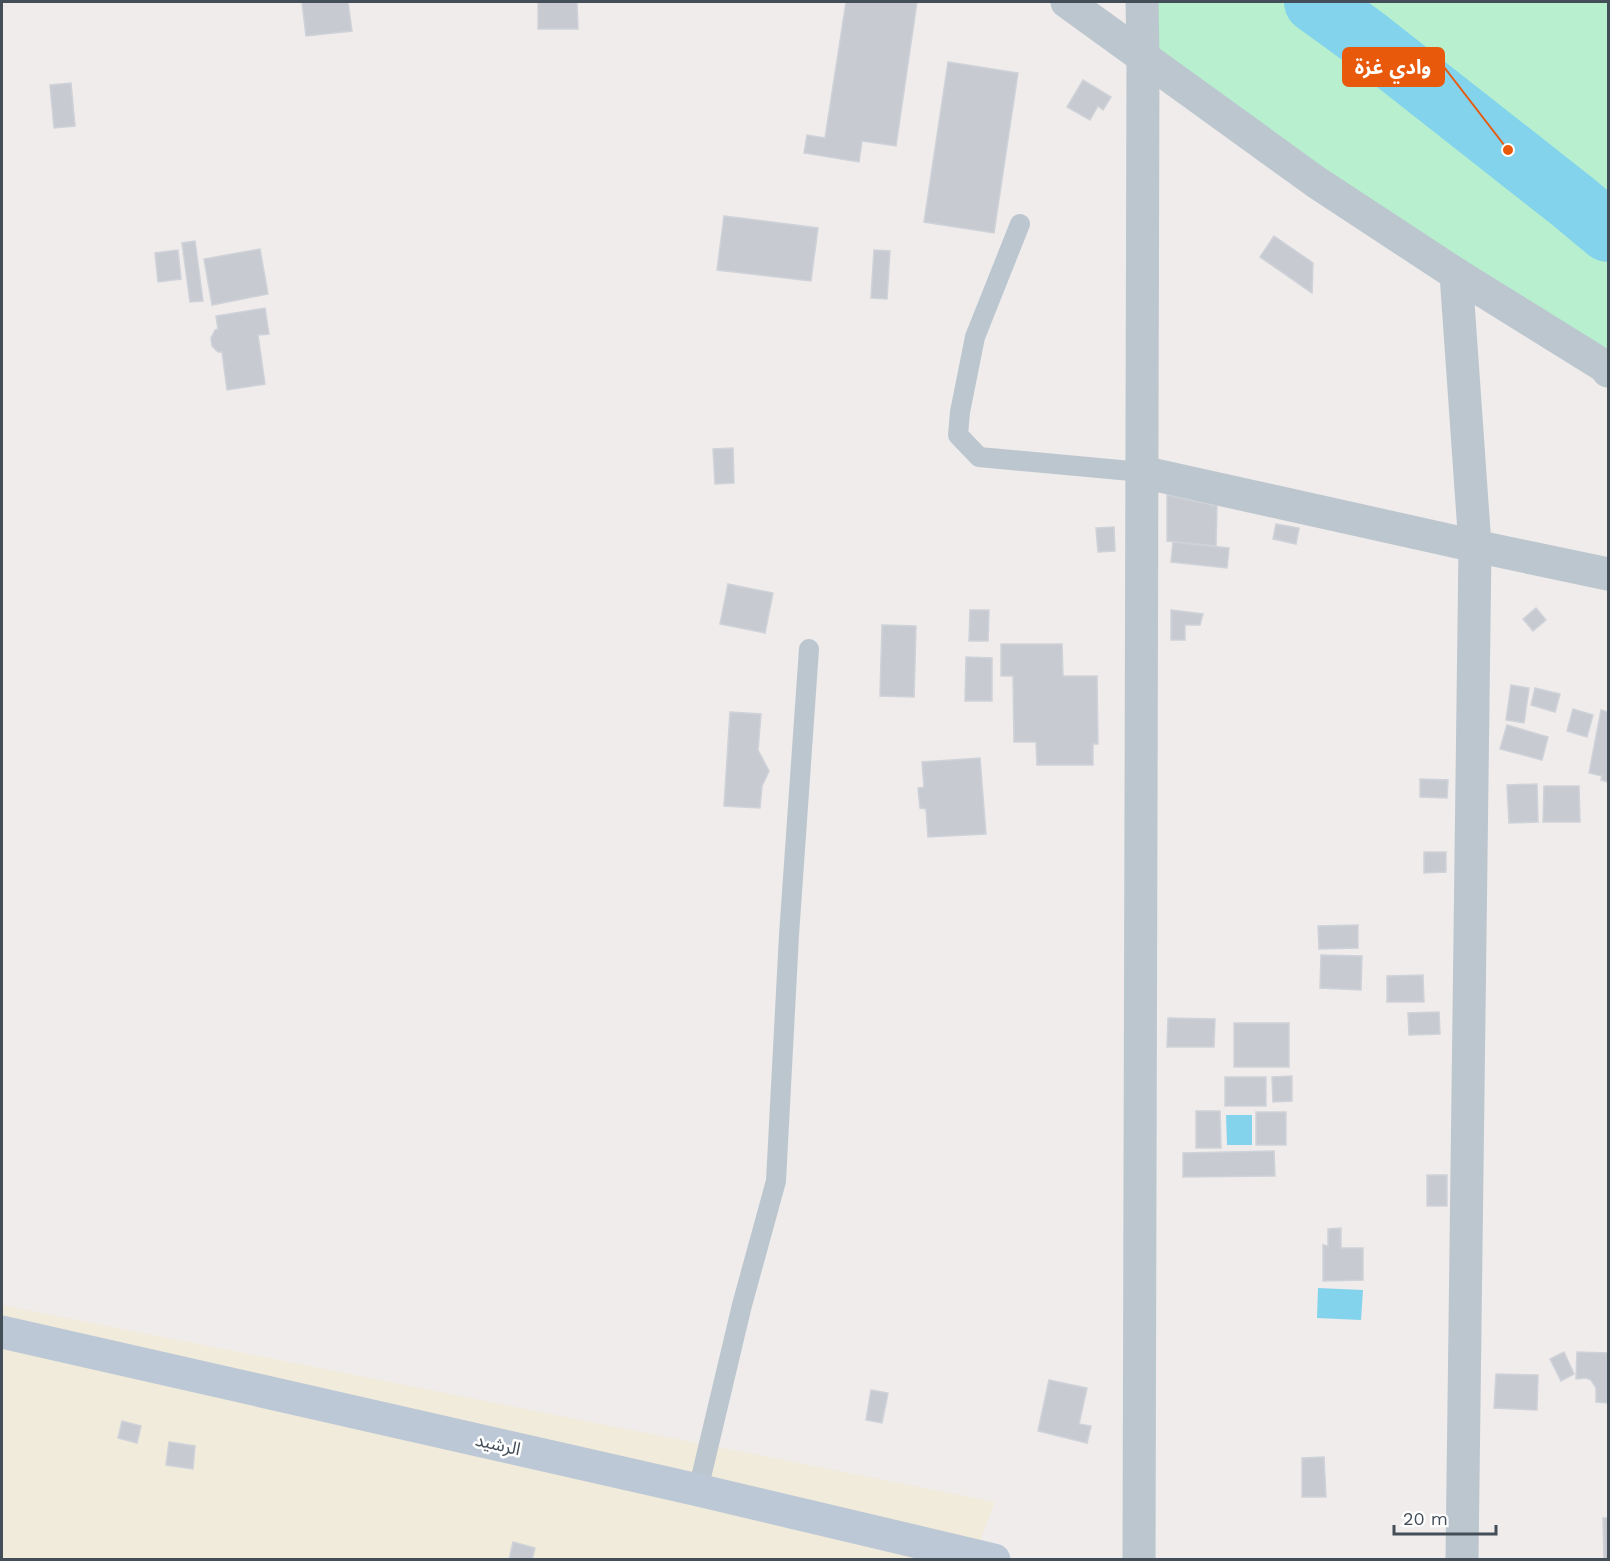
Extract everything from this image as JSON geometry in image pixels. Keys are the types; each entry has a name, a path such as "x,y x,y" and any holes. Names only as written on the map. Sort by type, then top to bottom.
{"main road":[{"name":"الرشيد","path":"2,1332 698,1490 994,1560"}],"street":[{"path":"1067,2 1316,182 1456,274 1604,366 1608,371"},
{"path":"1139,1560 1142,2"},
{"path":"1456,274 1475,546 1462,1560"},
{"path":"1142,472 1608,574"}],"lane":[{"path":"1020,224 975,337 960,412 958,435 979,457 1142,472"},
{"path":"698,1490 742,1305 776,1181 789,935 809,649"}],"green space":[{"path":"1157,2 1608,2 1608,353 1312,163 1158,50"}],"sand":[{"path":"2,1305 995,1502 973,1559 2,1559"}],"water":[{"path":"1226,1115 1252,1115 1252,1145 1227,1145"},
{"path":"1318,1288 1363,1290 1361,1320 1317,1318"}],"building":[{"path":"302,2 348,2 352,31 306,36"},
{"path":"538,2 577,2 578,29 538,29"},
{"path":"846,2 917,2 896,146 862,141 859,162 804,153 807,135 825,138"},
{"path":"948,62 1018,73 994,233 924,222"},
{"path":"1083,80 1111,97 1103,110 1098,106 1090,120 1067,107"},
{"path":"71,83 75,126 54,128 50,85"},
{"path":"724,216 818,228 811,281 717,270"},
{"path":"1274,236 1313,263 1312,293 1260,257"},
{"path":"195,241 203,301 190,302 182,243"},
{"path":"260,249 268,294 212,305 204,259"},
{"path":"178,250 181,279 158,282 155,253"},
{"path":"874,250 890,251 887,299 871,298"},
{"path":"265,308 269,334 258,335 265,384 227,390 222,352 218,352 212,346 211,338 218,329 216,316"},
{"path":"733,448 734,483 715,484 713,449"},
{"path":"1167,495 1217,506 1216,546 1167,541"},
{"path":"1276,524 1299,528 1296,544 1273,539"},
{"path":"1114,527 1115,551 1098,552 1096,528"},
{"path":"1173,542 1229,548 1227,568 1171,562"},
{"path":"728,584 773,593 765,633 720,624"},
{"path":"1536,608 1546,620 1533,631 1523,619"},
{"path":"970,610 989,610 988,641 969,641"},
{"path":"1171,610 1203,614 1200,625 1185,625 1185,640 1171,640"},
{"path":"882,625 916,626 914,697 880,696"},
{"path":"1001,644 1062,644 1063,676 1097,676 1098,744 1093,744 1093,765 1037,765 1036,742 1014,742 1013,676 1001,676"},
{"path":"966,657 992,658 992,701 965,701"},
{"path":"1511,685 1529,688 1524,723 1506,720"},
{"path":"1535,688 1560,694 1555,712 1531,705"},
{"path":"1573,709 1593,715 1587,737 1567,731"},
{"path":"1601,710 1608,712 1608,782 1601,780 1602,776 1589,773"},
{"path":"730,712 761,714 758,750 769,771 762,786 760,808 724,806"},
{"path":"1507,725 1548,737 1542,760 1500,749"},
{"path":"980,758 986,834 928,837 926,809 920,808 918,788 924,787 922,762"},
{"path":"1420,779 1448,780 1447,798 1420,797"},
{"path":"1537,784 1538,822 1509,823 1507,785"},
{"path":"1544,786 1579,786 1580,822 1543,822"},
{"path":"1424,852 1446,852 1446,872 1424,873"},
{"path":"1358,925 1358,948 1319,949 1318,926"},
{"path":"1321,955 1362,956 1361,990 1320,988"},
{"path":"1423,975 1424,1002 1387,1002 1387,976"},
{"path":"1439,1012 1440,1034 1409,1035 1408,1013"},
{"path":"1168,1018 1215,1019 1214,1047 1167,1047"},
{"path":"1234,1023 1289,1023 1289,1067 1234,1067"},
{"path":"1292,1076 1292,1101 1273,1102 1272,1077"},
{"path":"1225,1077 1266,1077 1266,1106 1225,1106"},
{"path":"1196,1111 1220,1111 1221,1148 1196,1148"},
{"path":"1256,1112 1286,1112 1286,1145 1256,1145"},
{"path":"1274,1151 1275,1176 1183,1177 1183,1153"},
{"path":"1427,1175 1447,1175 1447,1206 1427,1206"},
{"path":"1341,1228 1341,1248 1363,1248 1363,1280 1323,1281 1323,1245 1328,1246 1328,1229"},
{"path":"1564,1352 1574,1374 1561,1381 1550,1359"},
{"path":"1577,1352 1608,1353 1608,1403 1596,1402 1596,1388 1591,1380 1576,1379"},
{"path":"1496,1374 1538,1375 1537,1410 1494,1408"},
{"path":"1049,1380 1087,1388 1079,1424 1091,1426 1087,1443 1038,1431"},
{"path":"871,1390 888,1393 882,1423 866,1420"},
{"path":"122,1421 141,1426 137,1443 118,1438"},
{"path":"169,1442 195,1446 193,1469 166,1465"},
{"path":"1324,1457 1326,1497 1302,1497 1302,1458"},
{"path":"1603,1518 1608,1518 1608,1559 1604,1559"},
{"path":"513,1542 535,1548 532,1560 509,1560"}],"waterway":[{"path":"1315,2 1366,39 1608,231"}],"place":[{"name":"وادي غزة","path":"1508,150"}]}
